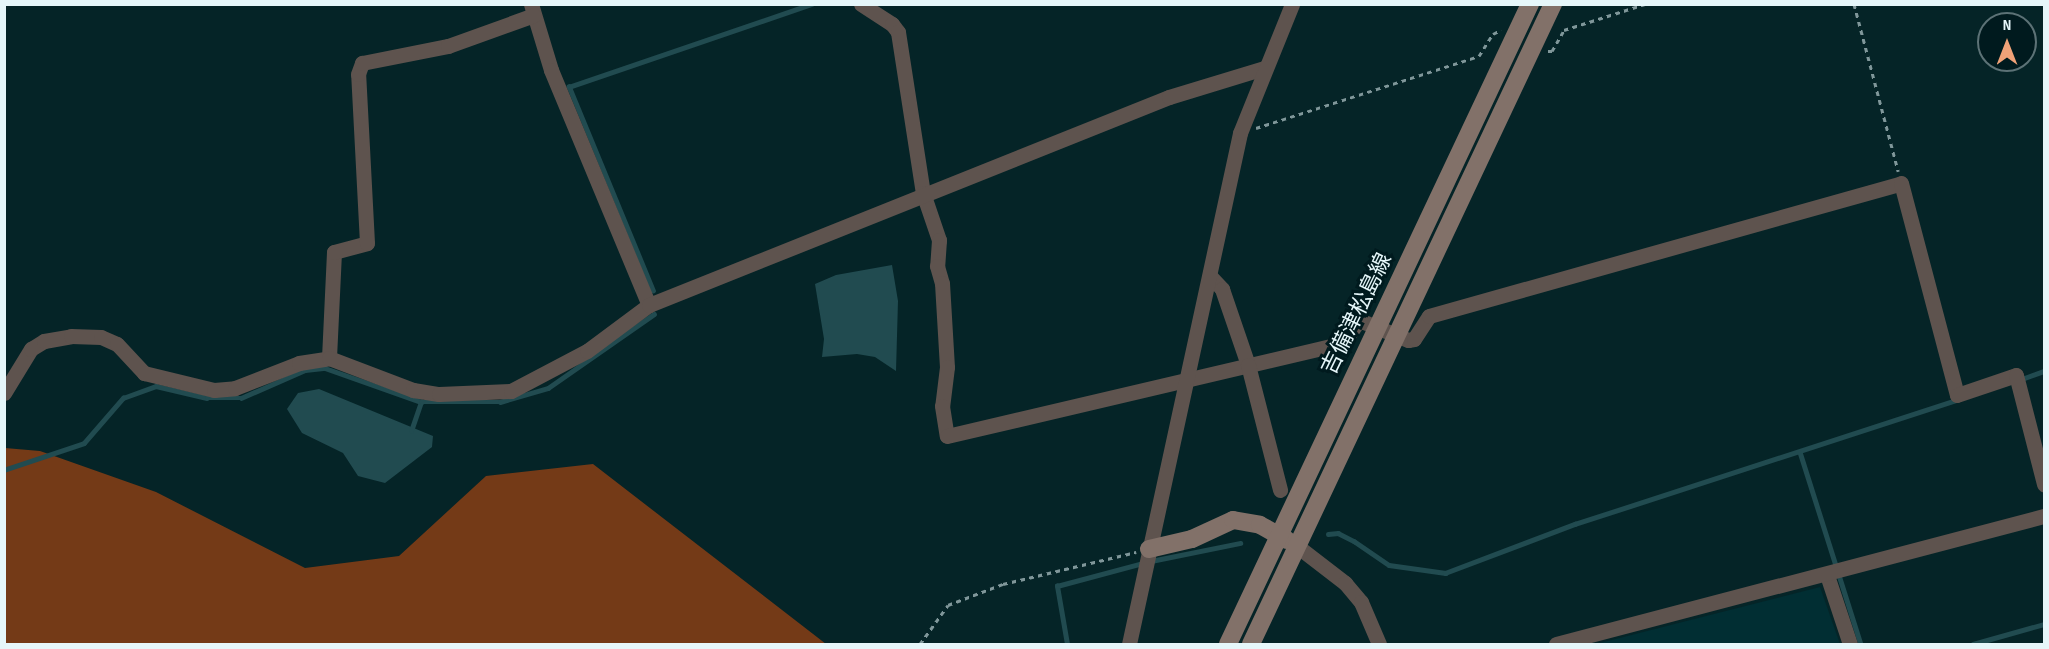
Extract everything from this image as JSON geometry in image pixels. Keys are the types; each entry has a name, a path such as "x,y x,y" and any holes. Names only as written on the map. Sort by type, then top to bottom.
{"main road":[{"name":"吉備津松島線","path":"1228,645 1278,534 1530,4"},
{"name":"吉備津松島線","path":"1251,645 1553,4"},
{"path":"1148,557 1233,520 1260,525 1297,546"}],"street":[{"path":"861,4 898,32 923,193 939,240 937,266 942,282 947,367 942,406 947,436 1186,382 1344,343 1359,320 1378,325 1396,336 1414,339 1429,316 1901,183 1957,395 2017,380 2044,484"},
{"path":"1129,645 1240,133 1264,68 1292,4"},
{"path":"329,358 334,252 367,243 358,74 362,63 448,46 533,10 551,70 649,305"},
{"path":"4,393 31,349 44,341 71,336 101,337 117,344 144,373 214,390 235,388 299,363 329,358 413,390 440,394 511,391 587,351 649,305 923,193 1169,97 1264,68"},
{"path":"1210,276 1222,289 1248,365 1280,490"},
{"path":"1556,645 2044,516"},
{"path":"1297,546 1345,582 1360,602 1379,645"},
{"path":"1834,573 1850,645"}],"path":[{"path":"1533,47 1552,51 1564,30 1645,4"},
{"path":"1854,4 1901,183"},
{"path":"1240,133 1479,56 1498,31 1515,37"},
{"path":"920,645 948,605 1003,584 1148,557"}],"shaded area":[{"path":"892,265 898,301 896,371 875,357 857,354 822,357 824,339 815,284 836,275"},
{"path":"319,389 433,436 432,447 385,483 358,476 343,453 302,433 287,409 298,393"},
{"path":"5,448 40,451 156,492 305,568 399,556 486,476 593,464 826,644 5,644"},
{"path":"1820,587 1840,644 1596,644"}],"waterway":[{"path":"653,291 569,87 811,4"},
{"path":"4,470 84,443 123,398 156,386 207,398 241,398 305,370 325,368 421,402 500,402 548,388 654,314"},
{"path":"2019,380 2044,371"},
{"path":"1328,534 1338,533 1354,541 1389,565 1445,573 1575,524 1959,399"},
{"path":"411,431 421,402"},
{"path":"1800,452 1861,644"},
{"path":"1151,561 1240,543"},
{"path":"1067,644 1057,586 1143,563"},
{"path":"1973,644 2044,624"}]}
